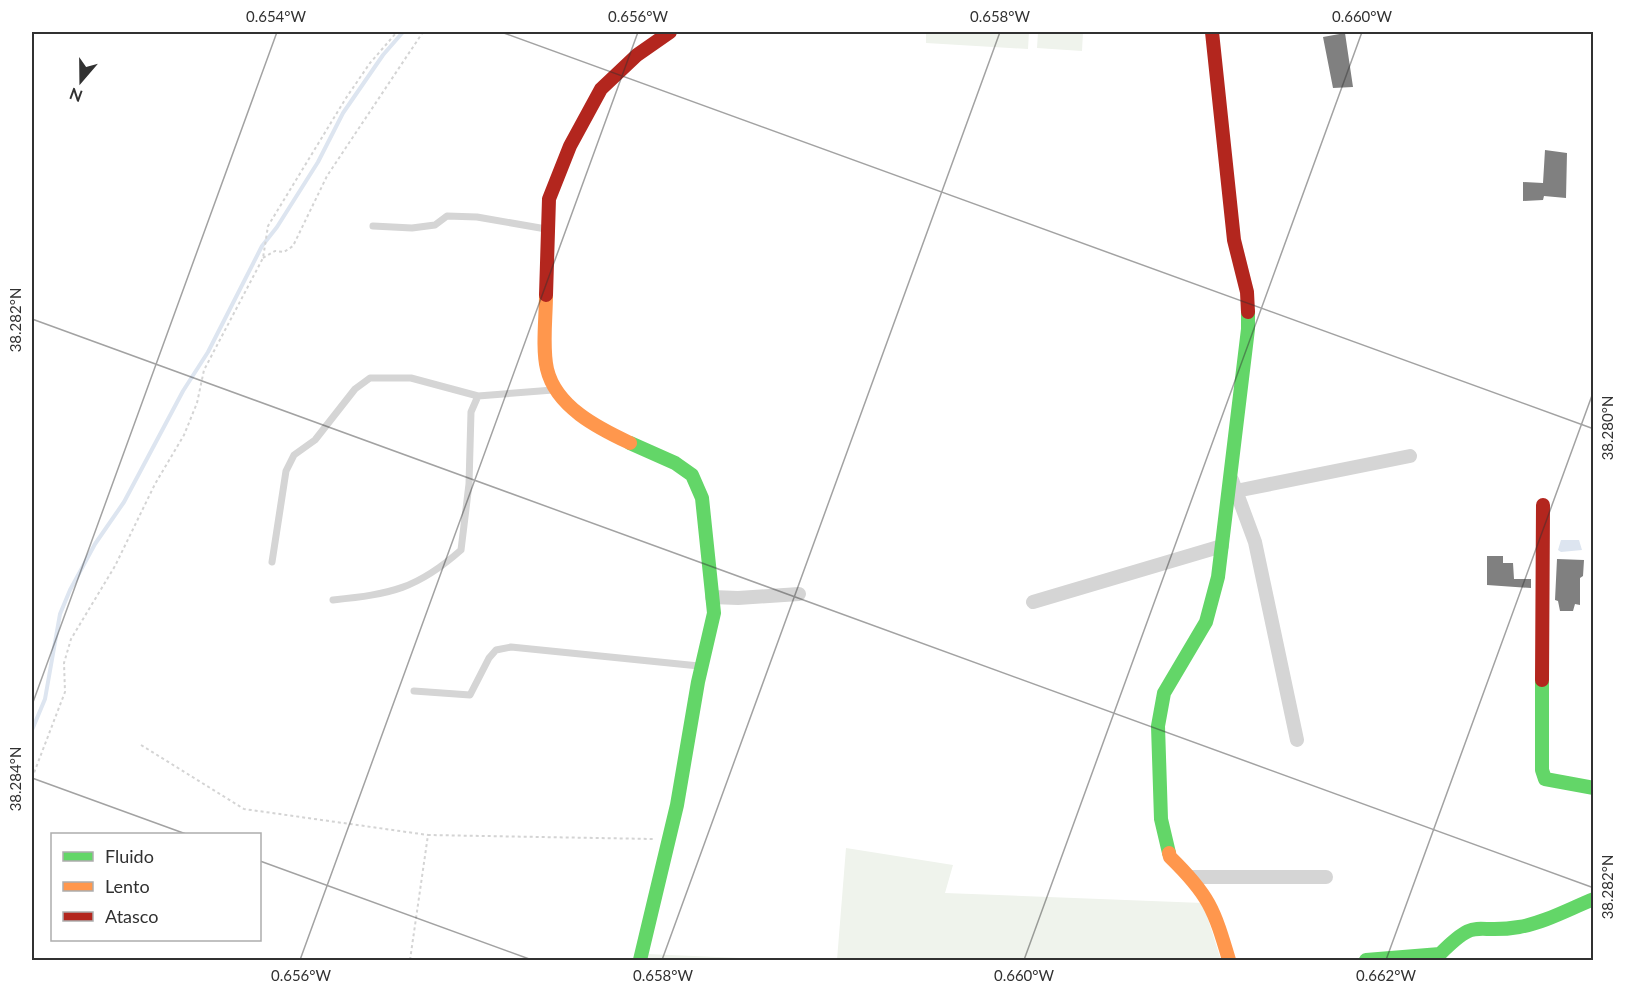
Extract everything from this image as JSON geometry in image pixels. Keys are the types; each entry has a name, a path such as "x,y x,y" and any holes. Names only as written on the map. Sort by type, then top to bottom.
{"street":[{"path":"640,960 668,840 714,613 702,498 692,474 675,463 608,433 561,400 547,369 545,262 549,199 570,146 602,89 637,55 670,32"},
{"path":"1212,32 1234,240 1247,292 1248,329 1218,577 1206,622 1164,693 1158,726 1161,819 1170,856 1191,877 1215,913 1229,960"},
{"path":"1236,491 1410,456"},
{"path":"1230,477 1255,542 1297,740"},
{"path":"1543,505 1542,770 1545,779 1593,788"},
{"path":"1033,602 1222,546"},
{"path":"712,597 738,598 799,594"},
{"path":"1191,877 1326,878"},
{"path":"1366,960 1440,954 1461,933 1470,928 1520,927 1593,899"}],"lane":[{"path":"373,226 412,228 435,225 447,216 477,217 547,229"},
{"path":"272,562 286,471 294,455 315,441 355,389 370,378 411,378 478,396 556,389"},
{"path":"333,600 382,595 407,587 435,573 461,550 469,484 471,412 478,396"},
{"path":"414,691 470,695 489,658 496,650 511,647 702,667"}],"path":[{"path":"32,778 65,692 64,663 70,639 115,566 155,484 184,435 197,403 204,370 262,258 268,226 346,98 370,63 397,32"},
{"path":"262,258 274,251 284,252 293,246 327,176 423,32"},
{"path":"141,745 244,809 428,835 668,840"},
{"path":"411,960 428,835"}],"shaded area":[{"path":"926,32 1029,32 1028,49 926,43"},
{"path":"1038,32 1083,32 1082,51 1037,48"},
{"path":"1561,540 1579,540 1582,550 1561,552 1558,550"},
{"path":"846,848 953,865 945,893 1203,903 1221,960 837,960"},
{"path":"647,954 787,960 646,960"}],"building":[{"path":"1345,33 1353,87 1333,88 1323,37"},
{"path":"1545,150 1567,153 1566,198 1544,196 1543,200 1523,201 1523,182 1543,183"},
{"path":"1487,556 1503,556 1503,563 1513,563 1514,579 1531,579 1531,588 1487,585"},
{"path":"1557,559 1584,560 1583,576 1580,578 1580,605 1575,604 1573,611 1560,611 1558,601 1555,600"}],"waterway":[{"path":"32,730 45,699 60,614 70,590 95,544 124,502 183,391 208,352 262,246 277,227 318,162 343,113 383,55 403,32"}],"traffic: fast":[{"path":"1169,853 1161,819 1158,726 1164,693 1206,622 1218,577 1248,329 1248,312"},
{"path":"630,443 675,463 692,475 702,498 714,613 698,682 677,805 640,960"},
{"path":"1542,680 1542,770 1545,779 1594,788"},
{"path":"1366,960 1440,954 1462,934 1470,930 1504,929 1528,925 1594,899"}],"traffic: slow":[{"path":"546,295 545,352 547,369 552,382 559,394 580,415 630,443"},
{"path":"1169,853 1202,893 1214,915 1229,960"}],"traffic: jam":[{"path":"546,295 549,199 570,146 601,89 637,55 670,32"},
{"path":"1212,32 1234,240 1247,292 1248,312"},
{"path":"1542,680 1543,505"}]}
